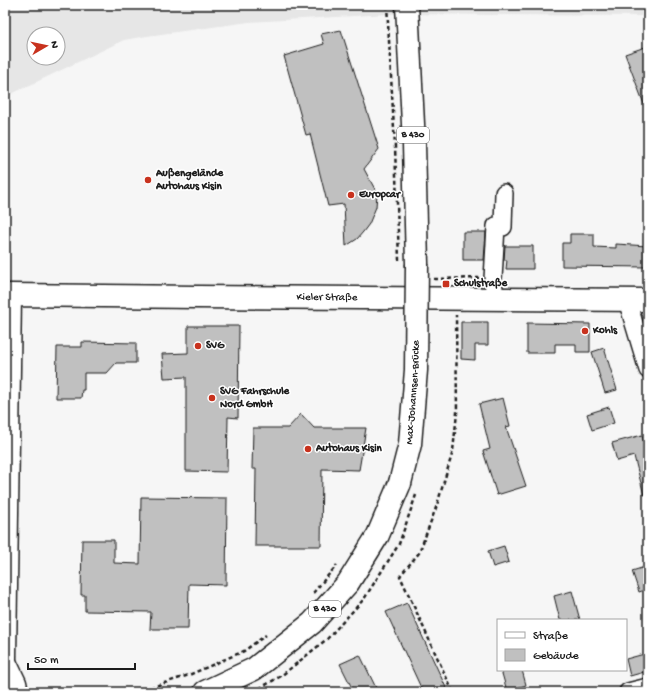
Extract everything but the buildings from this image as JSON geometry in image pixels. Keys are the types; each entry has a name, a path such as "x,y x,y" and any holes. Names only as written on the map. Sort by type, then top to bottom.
{"main road":[{"name":"Max-Johannsen-Brücke","path":"205,692 254,669 312,623 348,583 378,535 400,483 410,444 416,370 417,264 407,5"},
{"name":"Kieler Straße","path":"7,295 638,300"},
{"path":"5,658 7,295"},
{"path":"5,662 17,692"}],"street":[{"path":"495,299 492,279 496,226 503,227 504,193"},
{"path":"638,300 648,370"},
{"path":"628,692 648,687"}],"path":[{"path":"387,5 395,147 399,264"},
{"path":"453,692 400,576 419,553 437,504 453,451 457,413 455,299"},
{"path":"313,593 338,563"},
{"path":"137,692 189,675 244,651 268,633"}],"shaded area":[{"path":"5,5 648,5 648,16 389,14 249,22 124,40 5,97"}],"railway":[{"path":"614,5 648,6"}],"place":[{"name":"Außengelände Autohaus Kisin","path":"148,180"},
{"name":"Europcar","path":"351,195"},
{"name":"Schulstraße","path":"446,284"},
{"name":"Kohls","path":"585,331"},
{"name":"SVG","path":"198,346"},
{"name":"SVG Fahrschule Nord GmbH","path":"212,398"},
{"name":"Autohaus Kisin","path":"308,449"}]}
